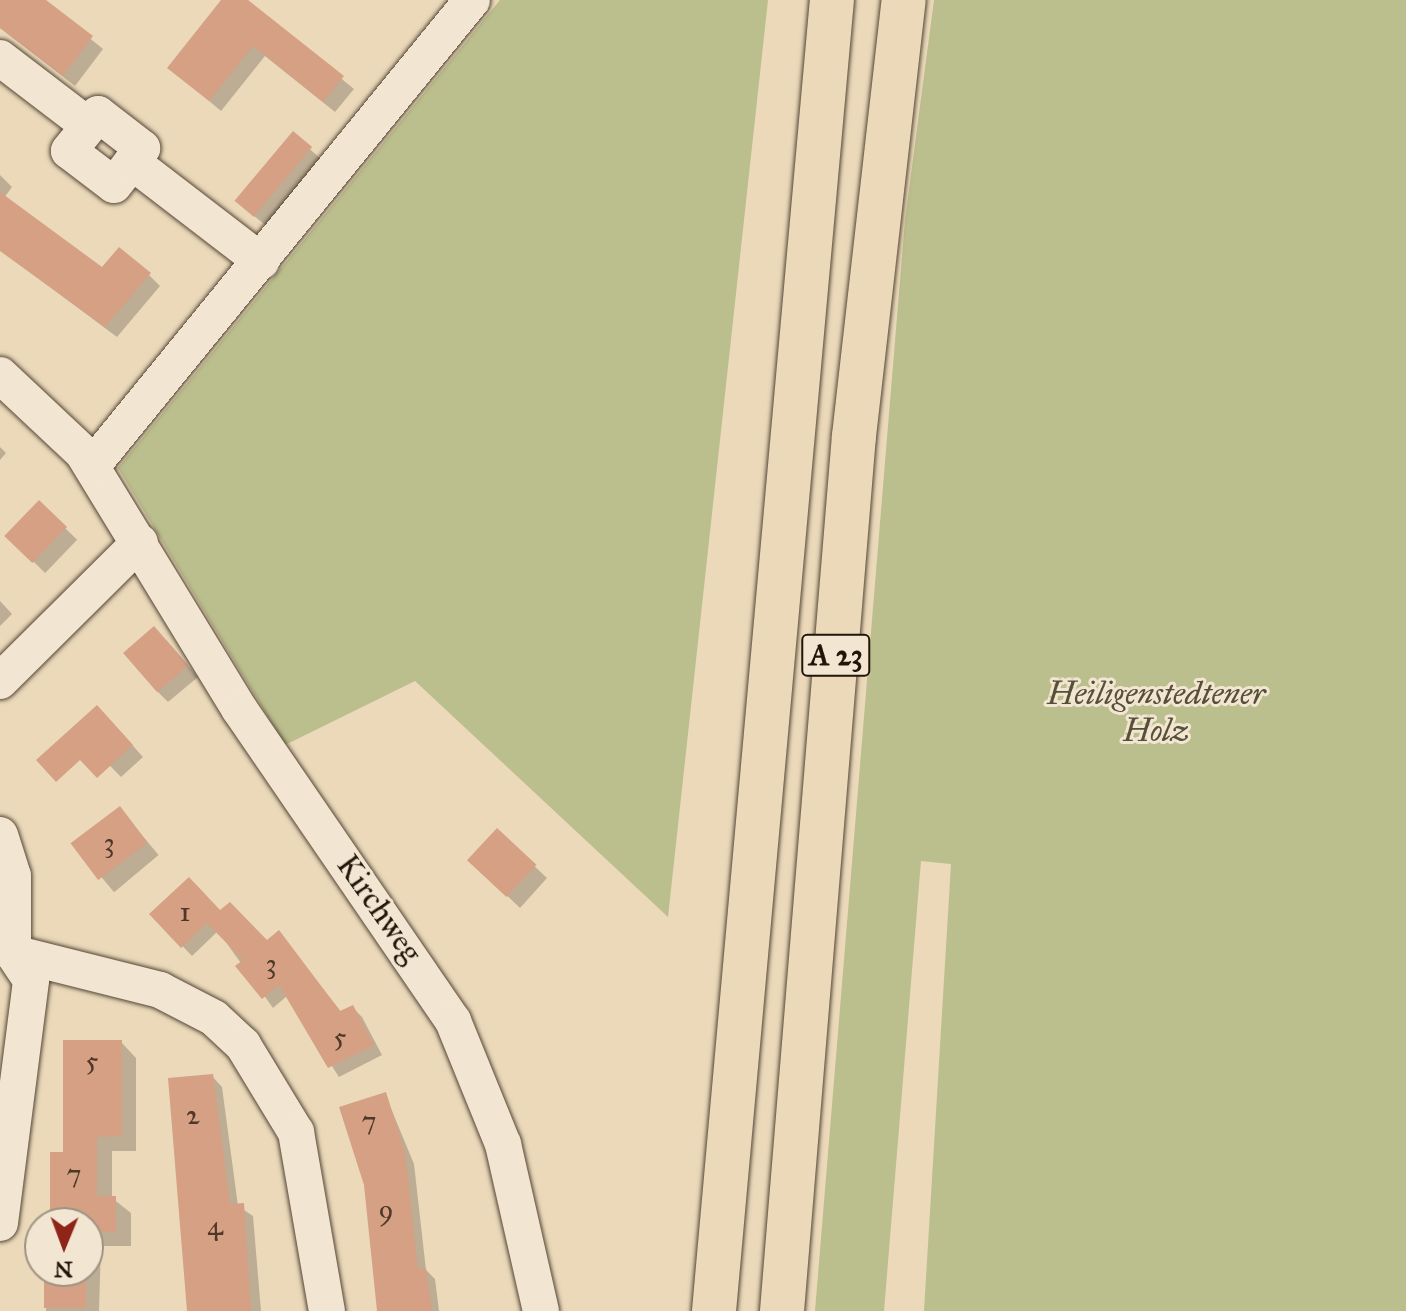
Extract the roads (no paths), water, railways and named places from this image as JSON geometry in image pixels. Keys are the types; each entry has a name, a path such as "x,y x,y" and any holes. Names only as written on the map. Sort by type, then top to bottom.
{"highway":[{"name":"A 23","path":"714,1311 832,0"},
{"name":"A 23","path":"782,1311 854,436 904,0"}],"street":[{"path":"92,466 472,0"},
{"path":"0,58 89,126 69,151 114,185 132,162 261,261"},
{"name":"Kirchweg","path":"0,375 92,466 240,710 460,1034 518,1192 541,1311"},
{"path":"0,681 140,542"},
{"path":"0,835 14,886 6,955"},
{"path":"0,1223 31,980 6,955"},
{"path":"6,955 160,990 214,1018 243,1045 296,1132 327,1311"}],"park label":[{"name":"Heiligenstedtener Holz","path":"1156,714"}]}
